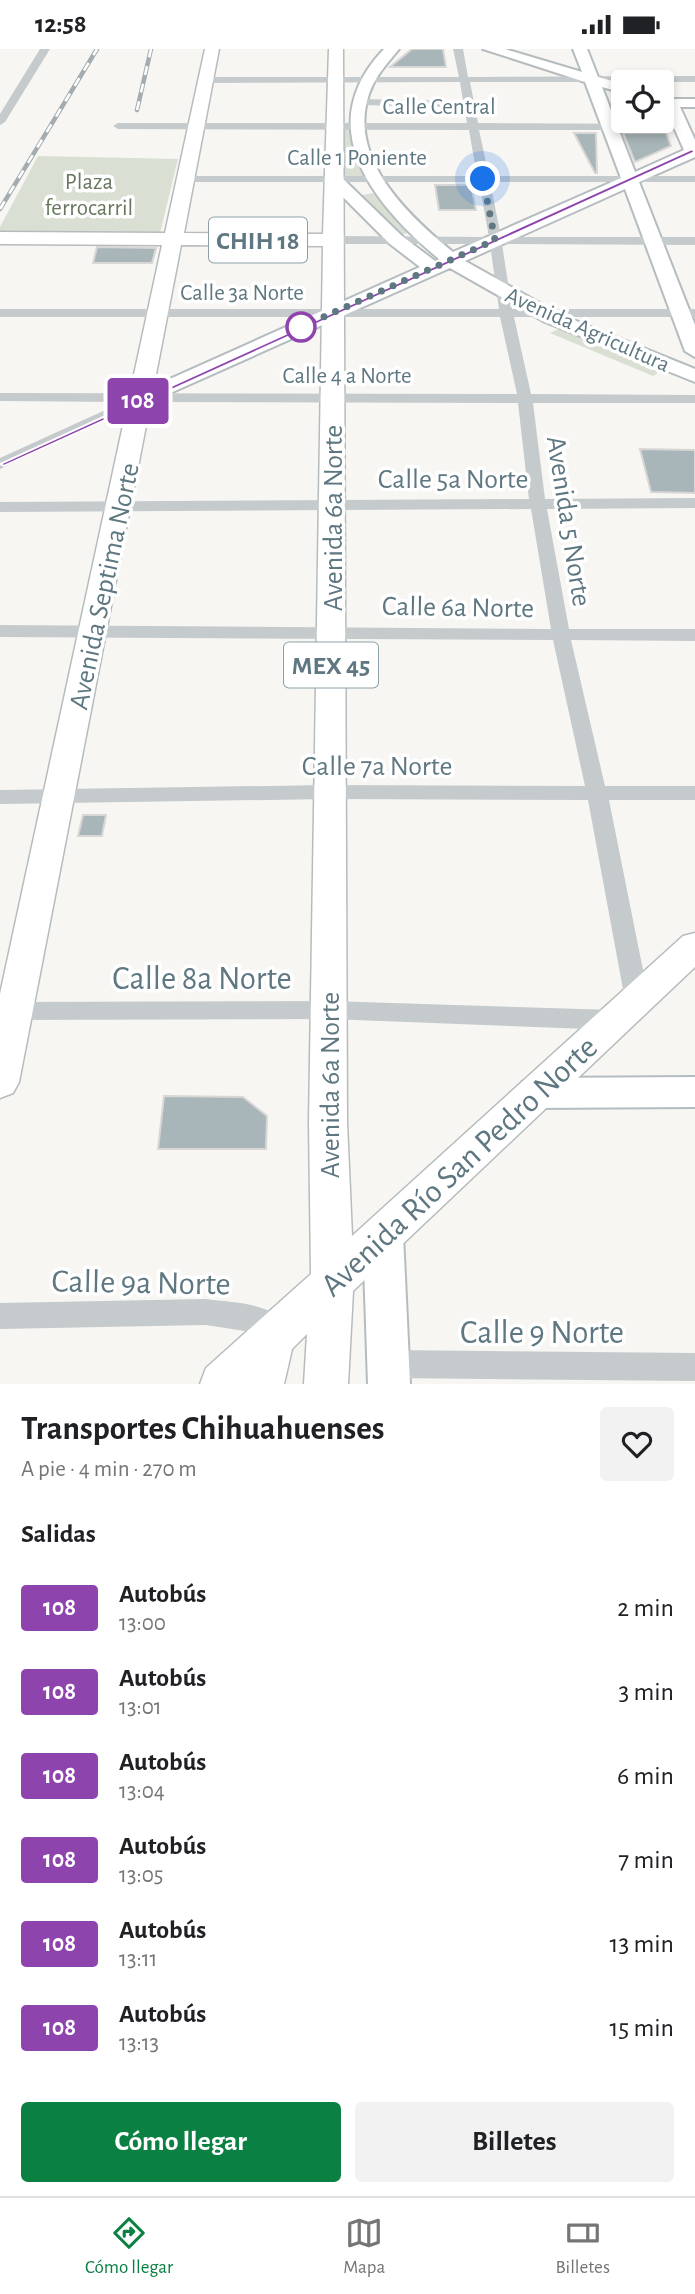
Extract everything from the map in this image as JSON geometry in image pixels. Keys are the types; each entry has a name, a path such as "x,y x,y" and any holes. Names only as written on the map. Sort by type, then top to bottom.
{"main road":[{"name":"Avenida Septima Norte","path":"0,1082 7,1011 60,798 212,49"},
{"name":"Avenida Agricultura","path":"392,49 365,79 358,102 344,126 372,179 426,240 451,259 542,313 695,376"},
{"path":"489,49 611,85"},
{"path":"580,49 611,127"},
{"name":"Avenida 6a Norte","path":"332,1282 328,1010 332,633 330,503 334,178 344,126 341,65"},
{"path":"674,102 695,103"},
{"path":"141,400 694,151 674,115"},
{"path":"613,133 655,240 689,313 695,351"},
{"name":"Avenida Agricultura","path":"334,178 396,240 432,268 507,313 587,353 695,397"},
{"name":"CHIH 18","path":"0,238 175,241"},
{"name":"CHIH 18","path":"0,244 334,240"},
{"name":"Avenida Río San Pedro Norte","path":"222,1384 695,946"},
{"path":"535,1093 695,1092"},
{"path":"383,1235 389,1374"},
{"name":"MEX 45","path":"326,1384 332,1282"},
{"path":"262,1384 268,1351 277,1333"}],"street":[{"path":"0,122 45,49"},
{"name":"Avenida 5 Norte","path":"458,49 495,240 501,290 525,398 538,505 561,635 597,793 625,1010"},
{"path":"206,80 341,65 365,79 695,79"},
{"path":"358,102 470,104"},
{"name":"Calle Central","path":"118,126 611,127"},
{"name":"Calle Central","path":"674,127 681,127"},
{"name":"Calle 1 Poniente","path":"187,179 695,179"},
{"path":"334,240 695,241"},
{"name":"Calle 3a Norte","path":"0,313 689,313"},
{"name":"Calle 4 a Norte","path":"0,397 141,400 695,397"},
{"path":"0,464 141,400"},
{"name":"Calle 5a Norte","path":"0,507 330,503 695,503"},
{"name":"Calle 6a Norte","path":"0,631 695,635"},
{"name":"Calle 7a Norte","path":"0,797 330,792 695,793"},
{"name":"Calle 8a Norte","path":"7,1011 625,1010"},
{"name":"Calle 9a Norte","path":"0,1315 206,1311 256,1319 277,1333"},
{"name":"Calle 9 Norte","path":"389,1374 695,1367"}],"green space":[{"path":"331,126 352,127 368,178 335,178"},
{"name":"Plaza ferrocarril","path":"38,156 178,159 160,233 0,234 0,227"},
{"path":"373,193 409,233 393,236 358,196"},
{"path":"559,329 661,371 653,376 550,333"}],"building":[{"path":"412,49 443,49 446,67 390,67"},
{"path":"574,133 596,133 597,173 595,173"},
{"path":"623,133 666,133 671,146 635,162"},
{"path":"435,185 471,185 476,210 439,210"},
{"path":"97,247 156,248 152,263 93,263"},
{"path":"640,449 695,450 695,493 651,492"},
{"path":"83,815 106,815 102,836 78,836"},
{"path":"164,1096 243,1097 267,1116 266,1149 158,1149"}],"railway":[{"path":"0,209 97,49"},
{"path":"137,110 151,49"}],"bus line":[{"name":"108","path":"0,464 692,151"}],"route":[{"path":"301,327 495,240 483,179"}]}
